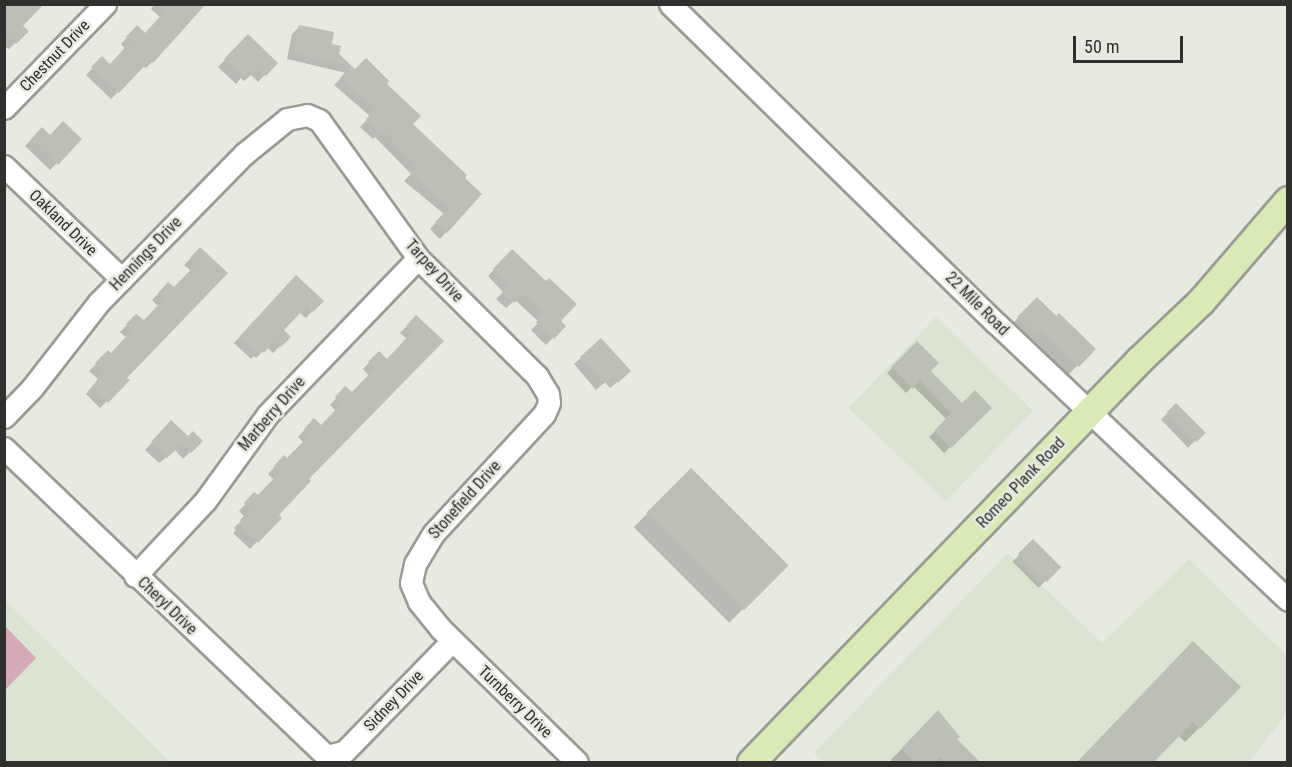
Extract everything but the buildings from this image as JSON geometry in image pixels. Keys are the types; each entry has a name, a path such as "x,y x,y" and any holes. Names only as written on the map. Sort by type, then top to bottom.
{"main road":[{"name":"Romeo Plank Road","path":"751,762 1090,411 1201,301 1287,200"}],"street":[{"name":"Chestnut Drive","path":"4,108 105,4"},
{"name":"22 Mile Road","path":"670,4 1287,600"},
{"name":"Tarpey Drive","path":"307,115 319,120 329,131 418,258 537,376 548,394"},
{"name":"Hennings Drive","path":"4,417 32,388 83,322 122,279 244,154 286,118 307,115"},
{"name":"Oakland Drive","path":"4,166 122,279"},
{"name":"Marberry Drive","path":"135,576 205,501 268,414 418,258"},
{"name":"Stonefield Drive","path":"452,641 418,602 411,583 411,573 423,549 446,517 544,414 549,403 548,394"},
{"name":"Cheryl Drive","path":"4,448 320,752 333,756"},
{"name":"Sidney Drive","path":"333,756 351,746 452,641"},
{"name":"Turnberry Drive","path":"452,641 577,762"}],"shaded area":[{"path":"936,317 1033,411 946,501 848,408"},
{"path":"1008,553 1102,643 1189,559 1287,656 1287,713 1249,762 824,762 814,753"},
{"path":"5,600 170,762 5,762"},
{"path":"5,626 36,658 4,690"}]}
